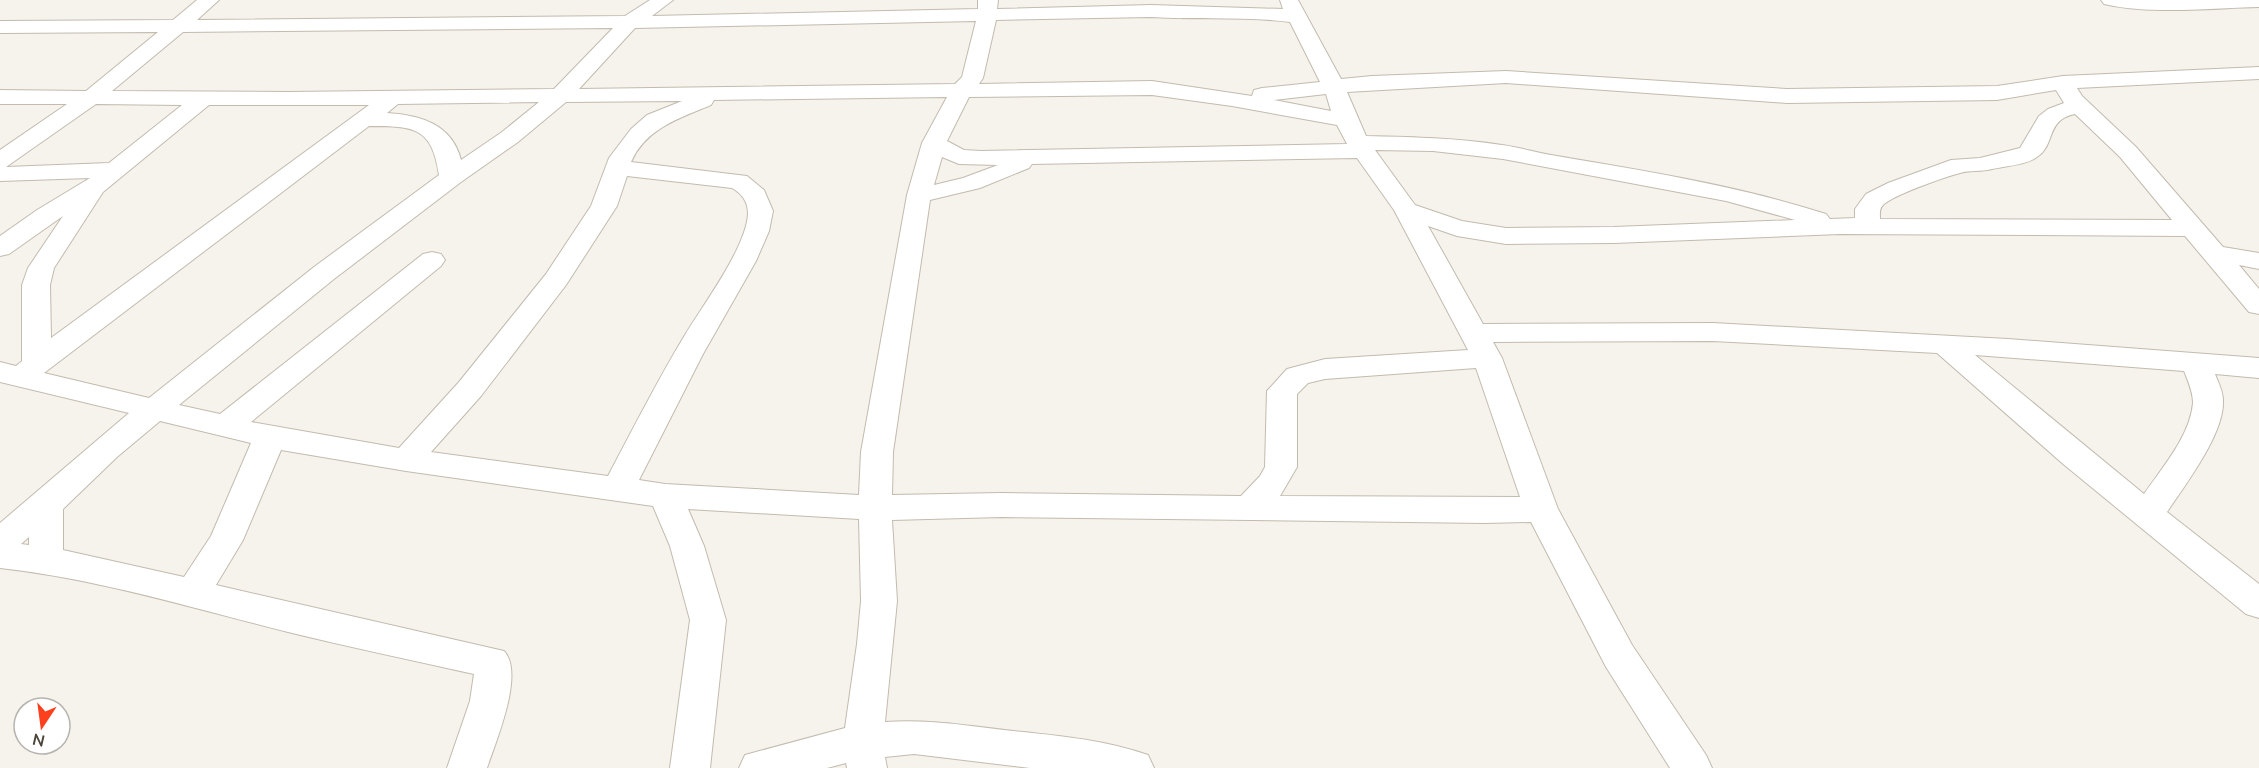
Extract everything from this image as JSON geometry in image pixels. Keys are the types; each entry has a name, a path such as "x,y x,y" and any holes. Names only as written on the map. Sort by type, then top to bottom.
{"street":[{"path":"0,161 93,96 209,0"},
{"path":"0,542 46,505 153,409 324,273 452,177 501,144 560,96 630,22 663,0 666,22"},
{"path":"2111,0 2141,3 2259,1"},
{"path":"699,3 761,19"},
{"path":"0,27 666,22 988,8 1268,14 1294,9 1334,87 1355,138 1406,210 1480,346 1541,509 1619,656 1692,768"},
{"path":"865,754 878,622 875,508 877,452 919,195 934,143 962,90 972,78 988,8"},
{"path":"1232,99 1413,80 1506,77 1620,82 1738,93 1810,96 1997,93 2063,82 2259,73"},
{"path":"2063,82 2067,92 2080,107 2128,152 2259,306"},
{"path":"0,97 93,96 202,100 1152,88 1232,99 1355,138"},
{"path":"406,460 470,389 556,279 604,206 621,158 655,120 665,95"},
{"path":"655,120 716,95"},
{"path":"20,371 392,98"},
{"path":"0,248 46,215 93,188 202,100"},
{"path":"1868,226 1868,209 1875,199 1897,188 1959,165 1980,165 2028,153 2034,148 2048,119 2067,109 2080,107"},
{"path":"364,119 397,120 420,125 442,140 452,177"},
{"path":"934,143 959,157 1029,159 1355,138 1433,144 1503,152 1549,162 1617,172 1767,203 1840,226"},
{"path":"919,195 953,190 975,183 1029,159"},
{"path":"618,489 674,380 745,254 760,215 759,203 748,186 738,181 619,168"},
{"path":"0,174 116,170"},
{"path":"20,371 41,268 93,188"},
{"path":"1406,210 1457,228 1506,236 1840,226 2191,228"},
{"path":"2213,253 2259,261"},
{"path":"224,427 432,260"},
{"path":"1248,509 1273,483 1281,467 1282,391 1298,376 1325,369 1480,346 1713,332 1945,345 2259,368"},
{"path":"1945,345 2147,516 2259,604"},
{"path":"2147,516 2194,444 2208,405 2207,392 2195,363"},
{"path":"20,371 153,409 270,437 406,460 665,496 875,508 1001,505 1485,512 1541,509"},
{"path":"192,594 226,540 270,437"},
{"path":"665,496 687,546 708,620 690,768"},
{"path":"46,505 46,560"},
{"path":"0,555 46,560 105,571 192,594 491,662 494,665 489,701 467,768"},
{"path":"759,768 865,754 914,737 1062,754 1134,768"}]}
